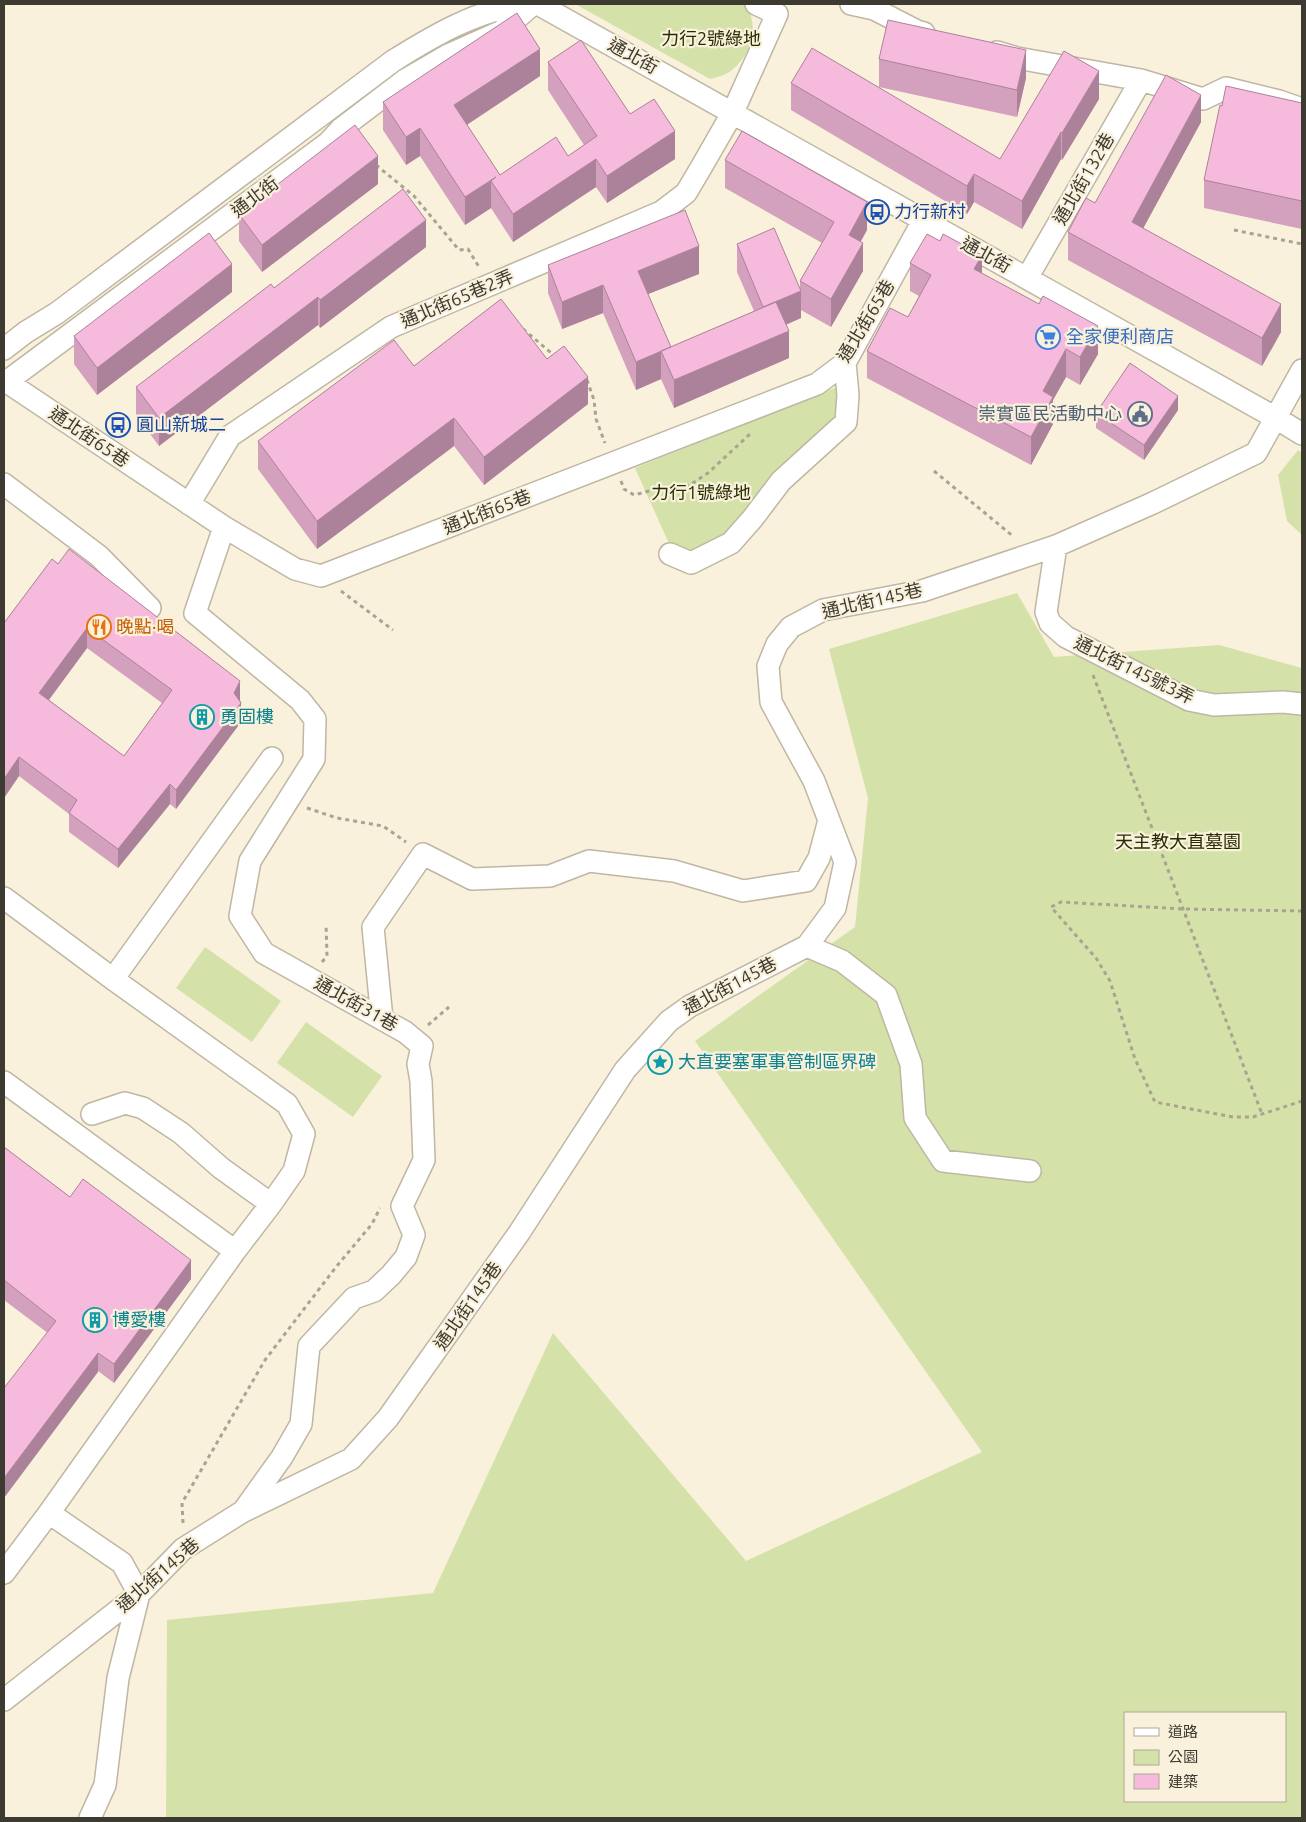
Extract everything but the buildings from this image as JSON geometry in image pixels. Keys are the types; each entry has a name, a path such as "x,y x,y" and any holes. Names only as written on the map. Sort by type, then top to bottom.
{"street":[{"name":"通北街","path":"4,349 26,332 57,313 394,61 425,42 467,22 502,7 524,4"},
{"name":"通北街","path":"5,381 328,143 342,128 405,80 448,55 502,31 534,4"},
{"name":"通北街","path":"538,4 924,219 1302,434"},
{"name":"通北街65巷2弄","path":"189,504 230,436 392,327 661,212 686,192 733,112 776,14 756,4"},
{"path":"851,4 874,9 917,31 944,38"},
{"path":"981,48 1018,58 1141,80 1203,99 1226,88 1279,101 1302,109"},
{"name":"通北街132巷","path":"1027,278 1141,80"},
{"name":"通北街65巷","path":"5,381 224,527 295,569 321,576 817,384 845,363 924,219"},
{"path":"670,554 691,563 731,543 781,481 846,422 848,395 845,363"},
{"name":"通北街145巷","path":"4,1700 139,1594 183,1549 242,1512 352,1460 388,1418 519,1233 625,1070 669,1021 690,1006 807,946 835,908 844,862 814,781 771,702 768,666 777,644 792,627 822,610 922,591 1056,546 1153,503 1256,453 1302,370"},
{"path":"4,484 99,556 150,608"},
{"name":"通北街31巷","path":"224,527 195,613 300,700 316,719 314,759 250,861 240,916 264,954 405,1032 422,1046 418,1064 421,1081 424,1160 402,1206 414,1235 406,1257 374,1291 354,1298 309,1346 301,1424 282,1457 242,1512"},
{"name":"通北街145號3弄","path":"1056,546 1046,612 1050,623 1066,637 1188,700 1214,705 1283,702 1302,704"},
{"path":"113,979 272,758"},
{"path":"382,1019 373,927 423,854 472,879 550,876 589,861 674,871 743,891 806,881 819,858 829,820"},
{"path":"4,898 287,1104 304,1134 294,1171 4,1573"},
{"path":"807,946 842,961 886,995 911,1064 915,1118 942,1161 1030,1171"},
{"path":"4,1082 235,1251"},
{"path":"92,1114 125,1103 143,1108 181,1134 221,1168 271,1204"},
{"path":"49,1513 122,1563 139,1594 118,1678 105,1785 90,1818"}],"path":[{"path":"374,163 414,196 459,250 468,249 490,285"},
{"path":"1234,230 1302,244"},
{"path":"520,326 558,358"},
{"path":"582,374 590,386 596,419 624,489 634,495 660,488 690,485 708,474 751,433"},
{"path":"934,470 1034,554"},
{"path":"321,576 393,630"},
{"path":"1081,644 1262,1114"},
{"path":"287,802 337,818 383,826 423,854"},
{"path":"1302,912 1062,902 1051,907 1096,958 1110,981 1135,1059 1155,1102 1233,1117 1253,1117 1302,1101"},
{"path":"310,979 327,956 326,924"},
{"path":"183,1549 182,1503 226,1426 265,1360 372,1224 381,1208"}],"green space":[{"name":"力行2號綠地","path":"575,4 745,4 750,12 752,21 752,39 745,56 732,70 719,77 710,79"},
{"name":"力行1號綠地","path":"837,387 837,415 724,538 694,557 671,548 635,468"},
{"path":"1298,450 1302,453 1302,535 1287,521 1278,475"},
{"name":"天主教大直墓園","path":"1017,593 1054,657 1219,645 1302,668 1302,1818 166,1818 167,1620 433,1593 553,1333 746,1561 982,1452 695,1041 855,927 868,798 829,649"},
{"path":"205,947 281,1001 252,1042 176,988"},
{"path":"306,1022 382,1076 353,1117 277,1063"}],"place":[{"name":"力行新村","path":"877,212"},
{"name":"全家便利商店","path":"1048,337"},
{"name":"崇實區民活動中心","path":"1140,414"},
{"name":"圓山新城二","path":"118,425"},
{"name":"晚點·喝","path":"99,627"},
{"name":"勇固樓","path":"202,717"},
{"name":"大直要塞軍事管制區界碑","path":"660,1062"},
{"name":"博愛樓","path":"95,1320"}]}
